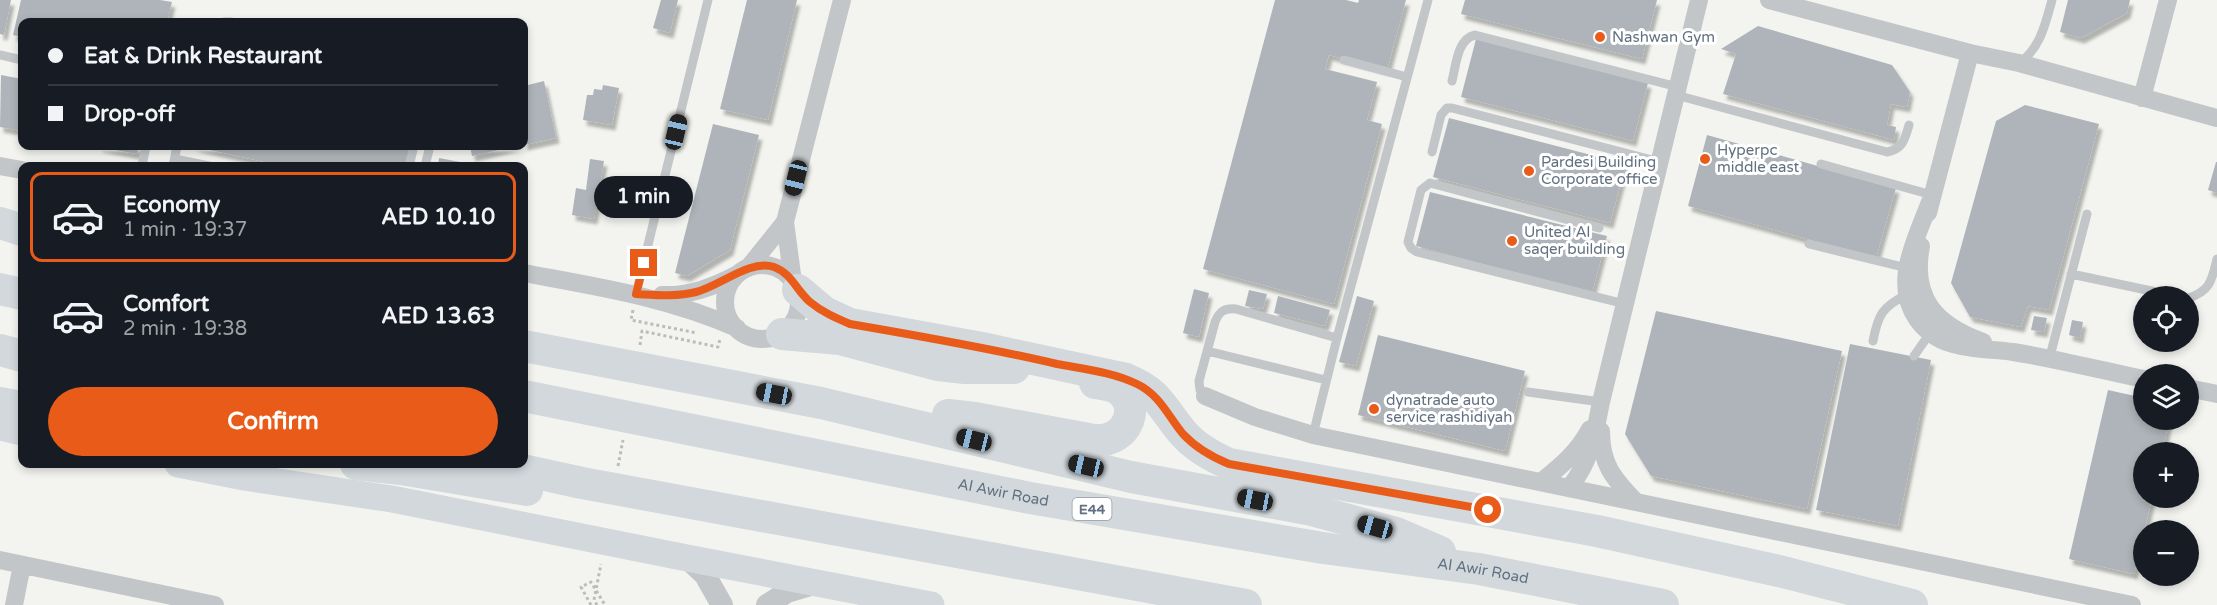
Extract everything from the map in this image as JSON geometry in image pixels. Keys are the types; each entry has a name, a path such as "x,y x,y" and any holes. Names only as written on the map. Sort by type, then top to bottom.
{"highway":[{"path":"0,223 18,229"},
{"path":"0,241 18,244"},
{"path":"796,286 824,312 850,324 982,348 1126,379 1149,392 1160,402 1193,443 1209,455 1229,464 1608,534 1779,571 1912,605"},
{"path":"0,289 18,293"},
{"path":"782,334 840,339 938,365 1024,369 1059,374 1113,387 1125,398 1130,414 1124,430 1117,436 1102,440 954,416 932,415 888,419"},
{"path":"528,347 821,403 1131,477 1312,510 1396,533 1479,569"},
{"path":"0,350 18,355"},
{"name":"Al Awir Road","path":"528,397 1030,498 1323,548 1479,569 1663,605"},
{"path":"0,403 18,406"},
{"path":"401,468 531,490 582,483"},
{"path":"513,468 582,483 1246,605"}],"main road":[{"path":"0,427 18,431"},
{"path":"198,468 392,499 932,605"}],"street":[{"path":"528,274 636,294 687,308 737,328 754,338 763,339 782,334 795,319 799,310 785,222 842,0"},
{"path":"1570,487 1588,460 1699,0"},
{"path":"1768,0 1970,53 2019,63 2217,118"},
{"path":"2142,99 2168,0"},
{"path":"1970,53 1931,199 1919,267 1920,280 1927,301 1937,316 1955,331 2013,352"},
{"path":"0,166 18,169"},
{"path":"1931,199 1906,268 1906,295 1915,316 1930,333 1961,346 2013,352 2133,377"},
{"path":"737,328 729,318 726,294 731,283 785,222"},
{"path":"636,294 693,293 716,286 761,265 773,267 785,273 796,286"},
{"path":"2199,390 2216,393"},
{"path":"1204,396 1255,417 1313,435 2132,605"},
{"path":"1541,482 1580,447 1590,430 1601,402"},
{"path":"1601,402 1601,446 1604,460 1619,484 1635,501"},
{"path":"687,558 705,575 722,605"},
{"path":"0,560 215,605"},
{"path":"14,605 22,565"},
{"path":"767,605 787,592 817,583"}],"lane":[{"path":"636,294 708,0"},
{"path":"1313,435 1428,0"},
{"path":"2019,63 2036,48 2042,37 2052,0"},
{"path":"1452,81 1462,42 1474,35 1887,152 1900,147 1904,142 1909,125"},
{"path":"0,56 18,59"},
{"path":"1344,60 1407,77"},
{"path":"1432,152 1441,115 1447,108 1452,108 1660,162"},
{"path":"1821,164 1931,199"},
{"path":"1599,228 1430,183 1421,190 1408,242 1417,252 1625,304"},
{"path":"2049,360 2087,214"},
{"path":"1809,244 1906,268"},
{"path":"2199,295 2210,285 2217,259"},
{"path":"2071,274 2133,287"},
{"path":"1873,341 1882,312 1892,302 1906,295"},
{"path":"1204,396 1198,381 1217,315 1222,310 1229,309 1337,338"},
{"path":"1914,356 1930,333"},
{"path":"1207,351 1326,380"},
{"path":"1528,392 1601,402"}],"path":[{"path":"631,320 698,334"},
{"path":"642,332 718,347 720,338"},
{"path":"591,605 581,587 591,582 605,605"},
{"path":"594,600 597,605"}],"building":[{"path":"0,0 11,0 4,35 0,34"},
{"path":"21,0 160,0 172,2 168,18 18,18 18,36 13,35"},
{"path":"661,0 678,0 670,33 653,28"},
{"path":"747,0 797,0 768,120 720,109"},
{"path":"1275,0 1346,0 1358,3 1359,0 1406,0 1387,70 1329,55 1325,69 1377,82 1367,120 1382,124 1334,304 1203,269"},
{"name":"Nashwan Gym","path":"1465,0 1657,0 1642,59 1461,14"},
{"path":"2068,0 2130,0 2127,13 2081,38 2060,32"},
{"path":"1758,26 1892,65 1910,92 1907,107 1891,104 1887,125 1896,127 1894,140 1723,94 1736,54 1721,49"},
{"path":"1476,39 1648,83 1633,141 1461,97"},
{"path":"1,75 18,78 18,130 0,127"},
{"path":"544,81 556,138 528,144 528,85"},
{"path":"603,85 619,88 612,125 583,120 587,95 593,95 594,89 602,90"},
{"path":"2025,105 2099,124 2049,310 2028,306 2021,327 1970,317 1951,283 1996,121"},
{"name":"Pardesi Building Corporate office","path":"1449,118 1626,164 1610,223 1433,177"},
{"path":"713,124 759,135 730,250 687,276 675,273"},
{"path":"1707,135 1896,188 1876,258 1688,206"},
{"path":"115,150 138,150 137,154"},
{"path":"210,150 410,150 407,162 265,162"},
{"path":"471,150 498,150 472,156"},
{"path":"439,158 460,162 438,162"},
{"path":"590,159 604,161 594,219 572,215 576,188 586,190"},
{"path":"2217,162 2217,193 2208,190"},
{"name":"United Al saqer building","path":"1430,192 1607,236 1592,293 1416,246"},
{"path":"1194,289 1209,293 1199,337 1183,333"},
{"path":"1249,290 1267,294 1263,309 1245,306"},
{"path":"1278,296 1330,310 1325,326 1274,313"},
{"path":"1357,296 1374,301 1356,366 1339,362"},
{"path":"1656,311 1842,351 1807,509 1651,476 1625,434"},
{"path":"2034,316 2047,318 2044,332 2031,330"},
{"path":"2072,320 2083,322 2080,338 2069,335"},
{"path":"1378,335 1525,371 1505,451 1358,415"},
{"path":"1850,344 1931,360 1898,526 1816,510"},
{"path":"2108,390 2133,396 2133,430 2167,430 2164,442 2133,442 2133,508 2150,508 2147,520 2133,520 2133,574 2069,559"}],"place":[{"name":"Nashwan Gym","path":"1600,37"},
{"name":"Hyperpc middle east","path":"1705,159"},
{"name":"Pardesi Building Corporate office","path":"1529,171"},
{"name":"United Al saqer building","path":"1512,241"},
{"name":"dynatrade auto service rashidiyah","path":"1374,409"}],"route":[{"path":"644,263 636,294 693,293 716,286 748,268 761,265 773,267 785,273 810,302 824,312 850,324 1047,361 1126,379 1138,384 1160,402 1193,443 1203,451 1229,464 1488,510"}]}
